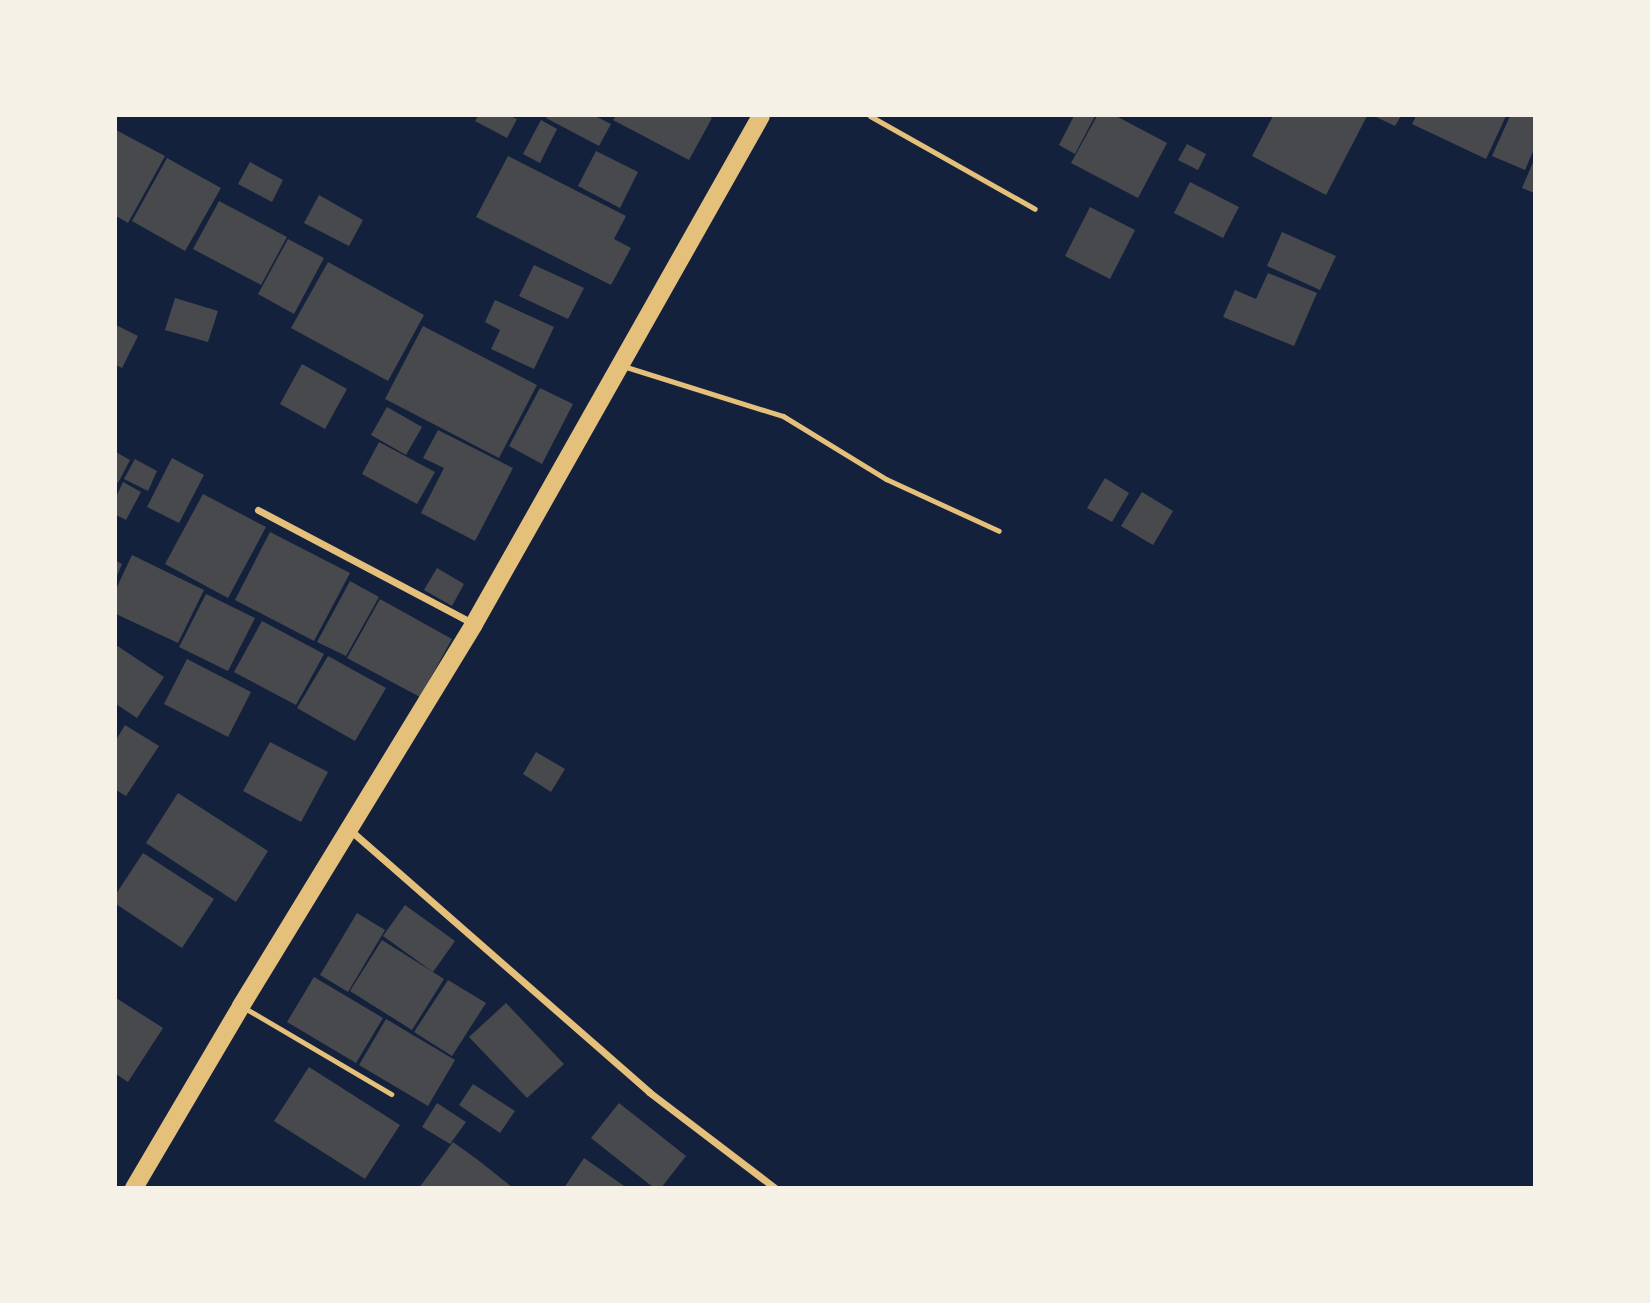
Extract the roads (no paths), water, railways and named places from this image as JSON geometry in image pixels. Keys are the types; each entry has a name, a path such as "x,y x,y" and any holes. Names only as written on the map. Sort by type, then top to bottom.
{"main road":[{"path":"134,1188 241,1006 474,624 761,116"}],"street":[{"path":"258,510 474,624"},
{"path":"348,829 649,1092 775,1188"}],"lane":[{"path":"870,116 1035,209"},
{"path":"622,366 783,416 886,479 999,531"},
{"path":"241,1006 391,1094"}]}
